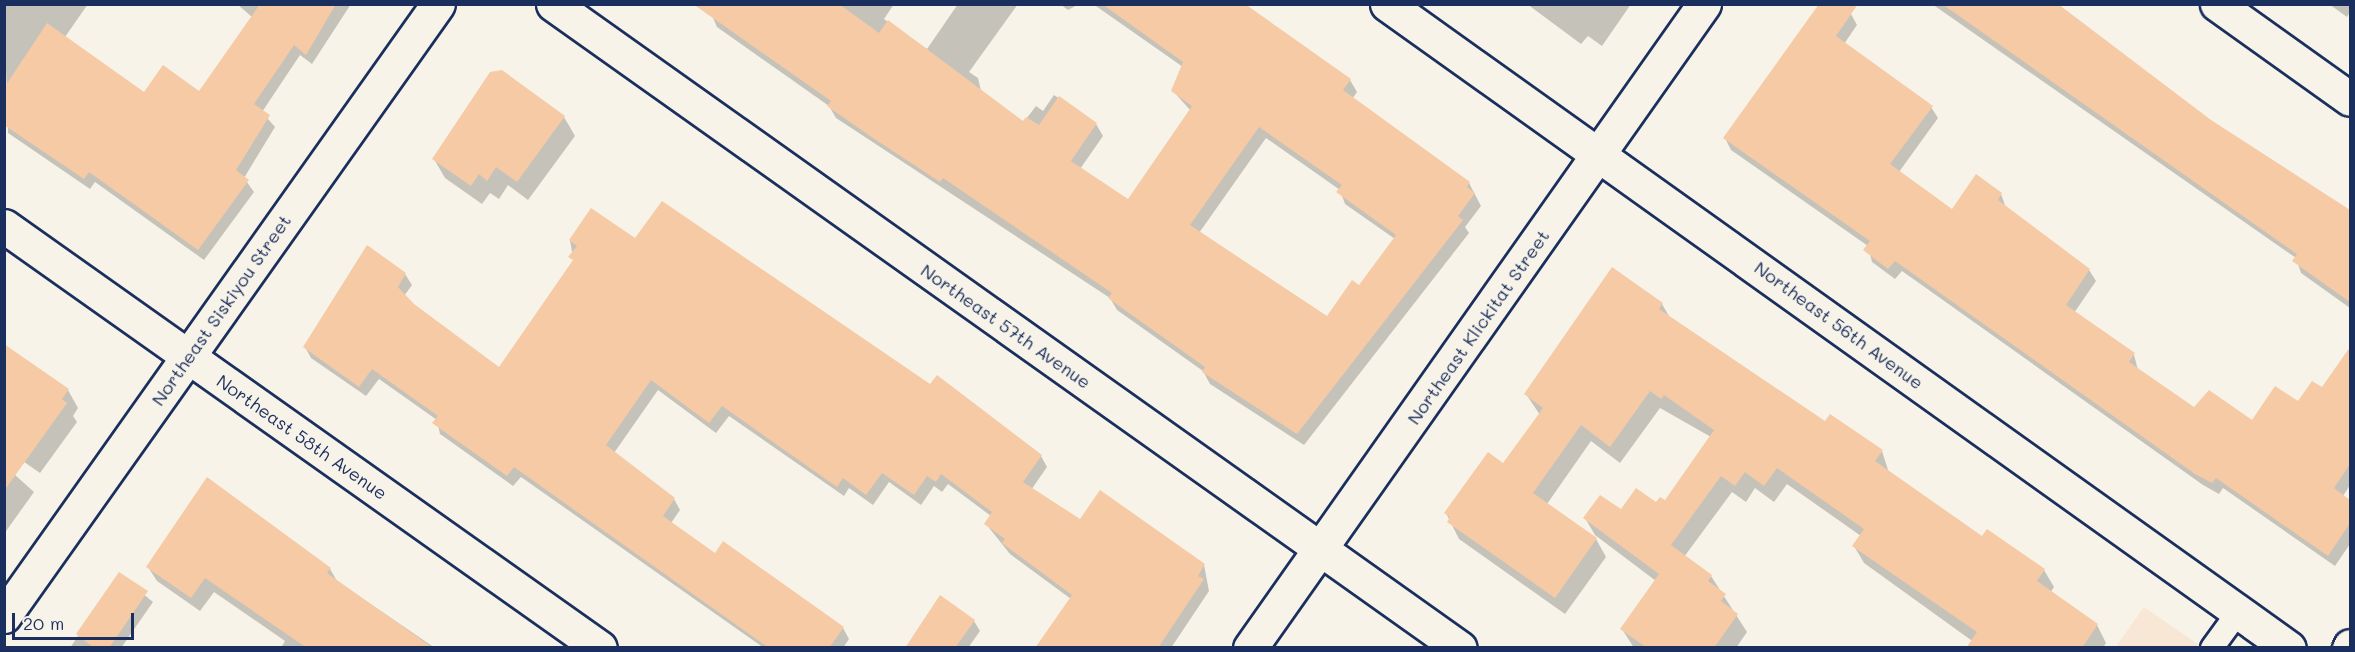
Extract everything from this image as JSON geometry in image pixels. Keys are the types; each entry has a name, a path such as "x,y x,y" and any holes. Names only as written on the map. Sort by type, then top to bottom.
{"street":[{"name":"Northeast Siskiyou Street","path":"4,616 438,4"},
{"name":"Northeast 57th Avenue","path":"553,4 1460,648"},
{"name":"Northeast 56th Avenue","path":"1387,4 2289,648"},
{"name":"Northeast Klickitat Street","path":"1250,648 1322,549 1704,4"},
{"path":"2217,4 2350,99"},
{"name":"Northeast 58th Avenue","path":"4,226 600,648"}],"lane":[{"path":"2212,648 2239,611"}],"shaded area":[{"path":"2144,607 2202,647 2115,648"}],"building":[{"path":"260,4 336,4 306,55 294,45 254,104 270,115 236,170 249,180 198,250 89,172 84,179 4,125 4,88 47,23 144,92 163,65 199,91"},
{"path":"693,4 839,4 879,33 888,20 1023,121 1026,117 1039,125 1059,96 1097,123 1071,161 1128,199 1192,106 1171,91 1183,62 1102,4 1245,4 1351,79 1343,90 1470,182 1467,187 1475,193 1458,216 1463,220 1297,434 1202,372 1205,367 1108,298 1112,293 943,178 940,182 870,136 827,106 831,101","holes":["1259,127 1342,185 1336,192 1396,235 1359,285 1352,280 1327,316 1190,225"]},
{"path":"1819,4 1858,4 1836,36 1933,106 1890,164 1952,209 1976,174 2002,193 1998,200 2090,269 2066,305 2135,353 2129,362 2194,407 2209,390 2252,420 2275,386 2298,401 2312,381 2322,387 2350,347 2350,464 2334,488 2350,500 2350,523 2328,556 2216,478 2212,483 2195,474 1895,261 1888,269 1863,250 1870,241 1723,138"},
{"path":"1942,4 2058,4 2211,120 2350,210 2350,302 2292,261 2297,254"},
{"path":"502,70 565,116 517,182 496,167 487,181 479,174 471,186 432,159 490,72"},
{"path":"662,201 930,384 937,375 1042,455 1023,482 1080,519 1100,490 1205,564 1198,576 1204,579 1158,648 1035,648 1072,595 1002,543 1005,539 984,524 992,512 941,474 936,482 927,476 914,495 882,473 866,495 843,478 837,487 722,406 709,423 651,380 606,445 675,498 663,516 715,553 723,541 844,627 829,648 769,648 514,467 507,476 432,423 438,416 372,369 359,387 303,347 367,245 406,273 398,287 414,304 499,367 573,260 568,257 577,246 569,240 591,208 635,238"},
{"path":"1612,267 1663,303 1659,309 1825,421 1830,414 1883,450 1875,461 1982,536 1987,529 2045,569 2037,581 2098,624 2082,648 1966,648 1977,632 1852,546 1864,529 1777,468 1764,486 1745,472 1735,486 1721,476 1671,545 1712,575 1708,581 1726,594 1721,601 1738,614 1714,648 1647,648 1620,629 1659,574 1583,518 1600,495 1621,509 1636,488 1656,502 1660,497 1665,500 1714,430 1664,395 1661,399 1650,391 1610,447 1581,425 1533,493 1597,538 1555,598 1447,522 1450,517 1444,513 1488,452 1503,463 1543,408 1524,394"},
{"path":"4,344 69,389 62,399 67,403 4,491"},
{"path":"207,477 331,568 327,573 433,648 307,648 205,578 191,598 146,567"},
{"path":"119,572 148,591 109,648 94,648 76,634"},
{"path":"940,595 975,620 955,648 905,648"}]}
